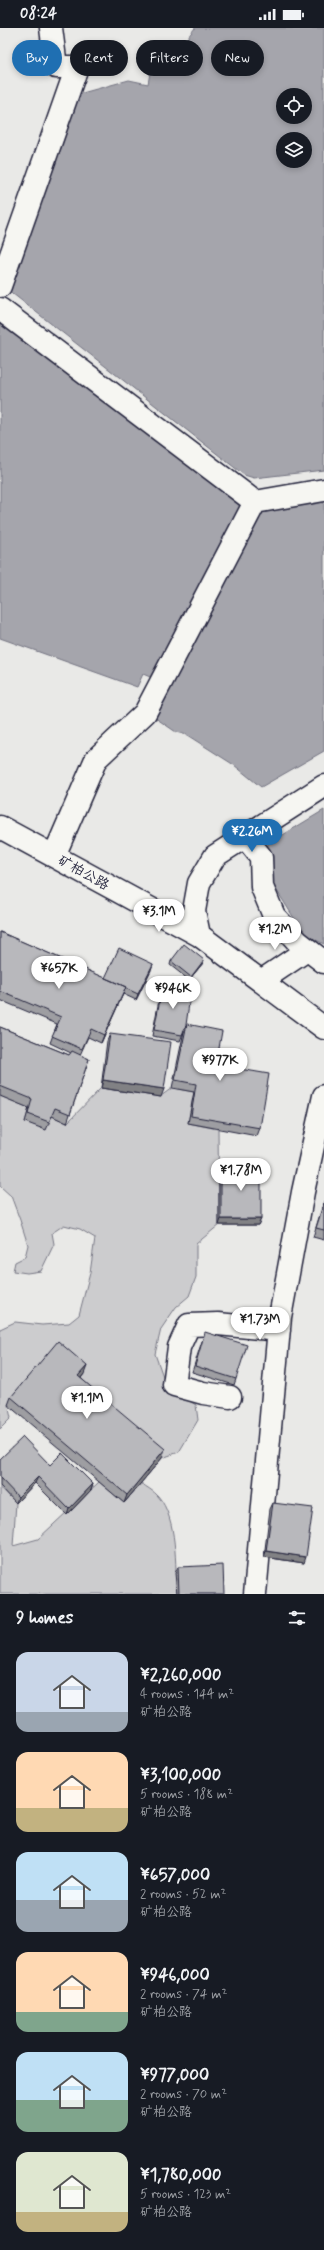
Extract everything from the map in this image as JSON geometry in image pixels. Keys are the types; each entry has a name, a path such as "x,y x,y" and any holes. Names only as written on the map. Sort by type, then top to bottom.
{"street":[{"path":"0,286 77,67 56,67 51,28"},
{"path":"0,308 255,502 324,490"},
{"path":"54,856 96,759 145,712 255,502"},
{"path":"199,935 194,911 199,883 215,856 324,786"},
{"name":"矿柏公路","path":"0,827 199,935 324,1028"},
{"path":"245,837 260,857 262,887 274,916 298,942 316,956 261,981"},
{"path":"255,1594 279,1330 303,1192 324,1096"},
{"path":"230,1397 203,1393 174,1385 179,1347 189,1325 218,1324 279,1330"}],"shaded area":[{"path":"195,28 324,28 324,470 254,478 244,475 8,290 75,95 129,80 148,84 149,76 203,76 203,40 186,40"},
{"path":"0,317 241,507 155,679 143,674 137,687 0,638"},
{"path":"324,502 324,751 261,787 234,765 187,735 176,732 154,717 259,512"},
{"path":"324,810 324,944 304,934 264,870 268,844"},
{"path":"101,1088 161,1096 172,1088 194,1092 188,1123 218,1129 219,1225 196,1244 196,1277 189,1296 176,1307 161,1329 155,1354 165,1382 171,1390 196,1405 198,1420 179,1452 162,1458 75,1385 84,1374 8,1405 11,1418 0,1429 0,1329 15,1322 42,1325 69,1323 79,1315 90,1273 95,1238 80,1229 64,1225 52,1233 54,1244 41,1271 27,1273 13,1271 15,1262 25,1257 28,1245 11,1196 0,1186 0,1096 29,1108 25,1122 52,1116 67,1123"},
{"path":"99,1482 124,1503 141,1483 158,1496 169,1517 172,1530 177,1594 0,1594 0,1486 16,1503 13,1546 38,1539"}],"building":[{"path":"0,932 126,987 104,1035 91,1029 82,1049 52,1036 61,1017 0,991"},
{"path":"184,944 204,960 191,977 171,961"},
{"path":"119,948 153,964 138,994 105,978"},
{"path":"163,984 191,989 186,1025 182,1035 154,1030"},
{"path":"187,1024 222,1031 216,1065 269,1074 260,1128 191,1116 196,1084 175,1080"},
{"path":"0,1027 69,1055 72,1051 89,1059 70,1114 55,1108 49,1122 28,1114 32,1099 0,1086"},
{"path":"110,1034 171,1042 164,1089 103,1080"},
{"path":"221,1165 261,1166 261,1219 221,1219"},
{"path":"324,1203 324,1230 316,1228"},
{"path":"205,1332 247,1345 236,1379 195,1366"},
{"path":"58,1341 87,1366 78,1376 165,1449 127,1495 11,1397"},
{"path":"23,1437 50,1465 62,1453 93,1484 69,1509 38,1477 18,1497 0,1478 0,1459"},
{"path":"273,1503 313,1508 306,1557 266,1551"},
{"path":"223,1565 224,1594 179,1594 178,1567"}]}
